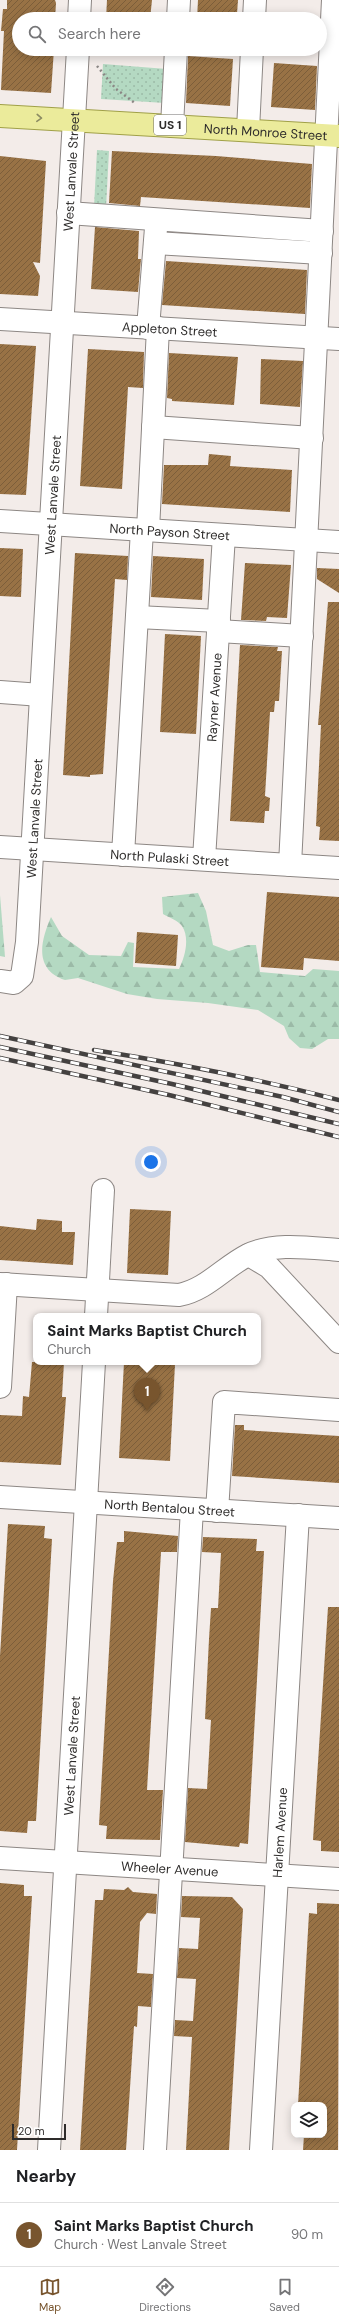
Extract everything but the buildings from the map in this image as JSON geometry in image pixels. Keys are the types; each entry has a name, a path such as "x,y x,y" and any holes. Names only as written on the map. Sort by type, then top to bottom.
{"main road":[{"name":"North Monroe Street","path":"0,116 333,136"}],"street":[{"path":"79,12 80,0"},
{"path":"178,12 179,0"},
{"path":"254,12 255,0"},
{"path":"290,865 322,231 333,136 334,0"},
{"name":"West Lanvale Street","path":"0,981 14,983 22,976 27,942 78,56"},
{"path":"172,126 176,56"},
{"path":"248,130 252,56"},
{"path":"68,213 322,231"},
{"path":"123,854 137,617 153,427 153,328 157,219"},
{"path":"155,243 321,253"},
{"name":"Appleton Street","path":"0,319 339,339"},
{"path":"153,427 312,438"},
{"name":"North Payson Street","path":"0,521 339,542"},
{"name":"Rayner Avenue","path":"204,860 224,535"},
{"path":"137,617 302,636"},
{"path":"0,692 41,695"},
{"name":"North Pulaski Street","path":"0,847 339,868"},
{"path":"96,1313 103,1190"},
{"path":"0,1387 3,1284 98,1291 179,1294 192,1292 249,1255 278,1248 339,1250"},
{"path":"249,1255 270,1267 339,1342"},
{"name":"West Lanvale Street","path":"49,2150 94,1365"},
{"path":"217,1510 224,1402 339,1410"},
{"name":"North Bentalou Street","path":"0,1497 339,1518"},
{"path":"155,2150 192,1509"},
{"name":"Harlem Avenue","path":"261,2150 298,1515"},
{"name":"Wheeler Avenue","path":"0,1858 339,1879"}],"path":[{"path":"96,65 116,89 140,106"}],"green space":[{"path":"103,64 167,69 165,103 101,99"},
{"path":"97,150 109,151 106,208 94,207"},
{"path":"198,893 206,911 213,945 229,951 248,945 256,945 260,972 305,976 313,969 339,971 339,1039 328,1039 312,1049 300,1048 289,1038 284,1026 258,1010 208,1003 157,999 127,994 78,978 65,980 55,975 48,969 44,961 42,953 44,935 51,917 62,936 89,955 121,956 128,942 134,943 133,967 179,969 185,953 186,936 181,924 163,914 162,897"},
{"path":"0,895 5,957 0,956"}],"railway":[{"path":"0,1036 283,1097 339,1112"},
{"path":"0,1047 172,1084 339,1124"},
{"path":"94,1050 217,1072 339,1100"},
{"path":"0,1058 169,1095 339,1137"}],"place":[{"name":"Saint Marks Baptist Church","path":"147,1411"}]}
